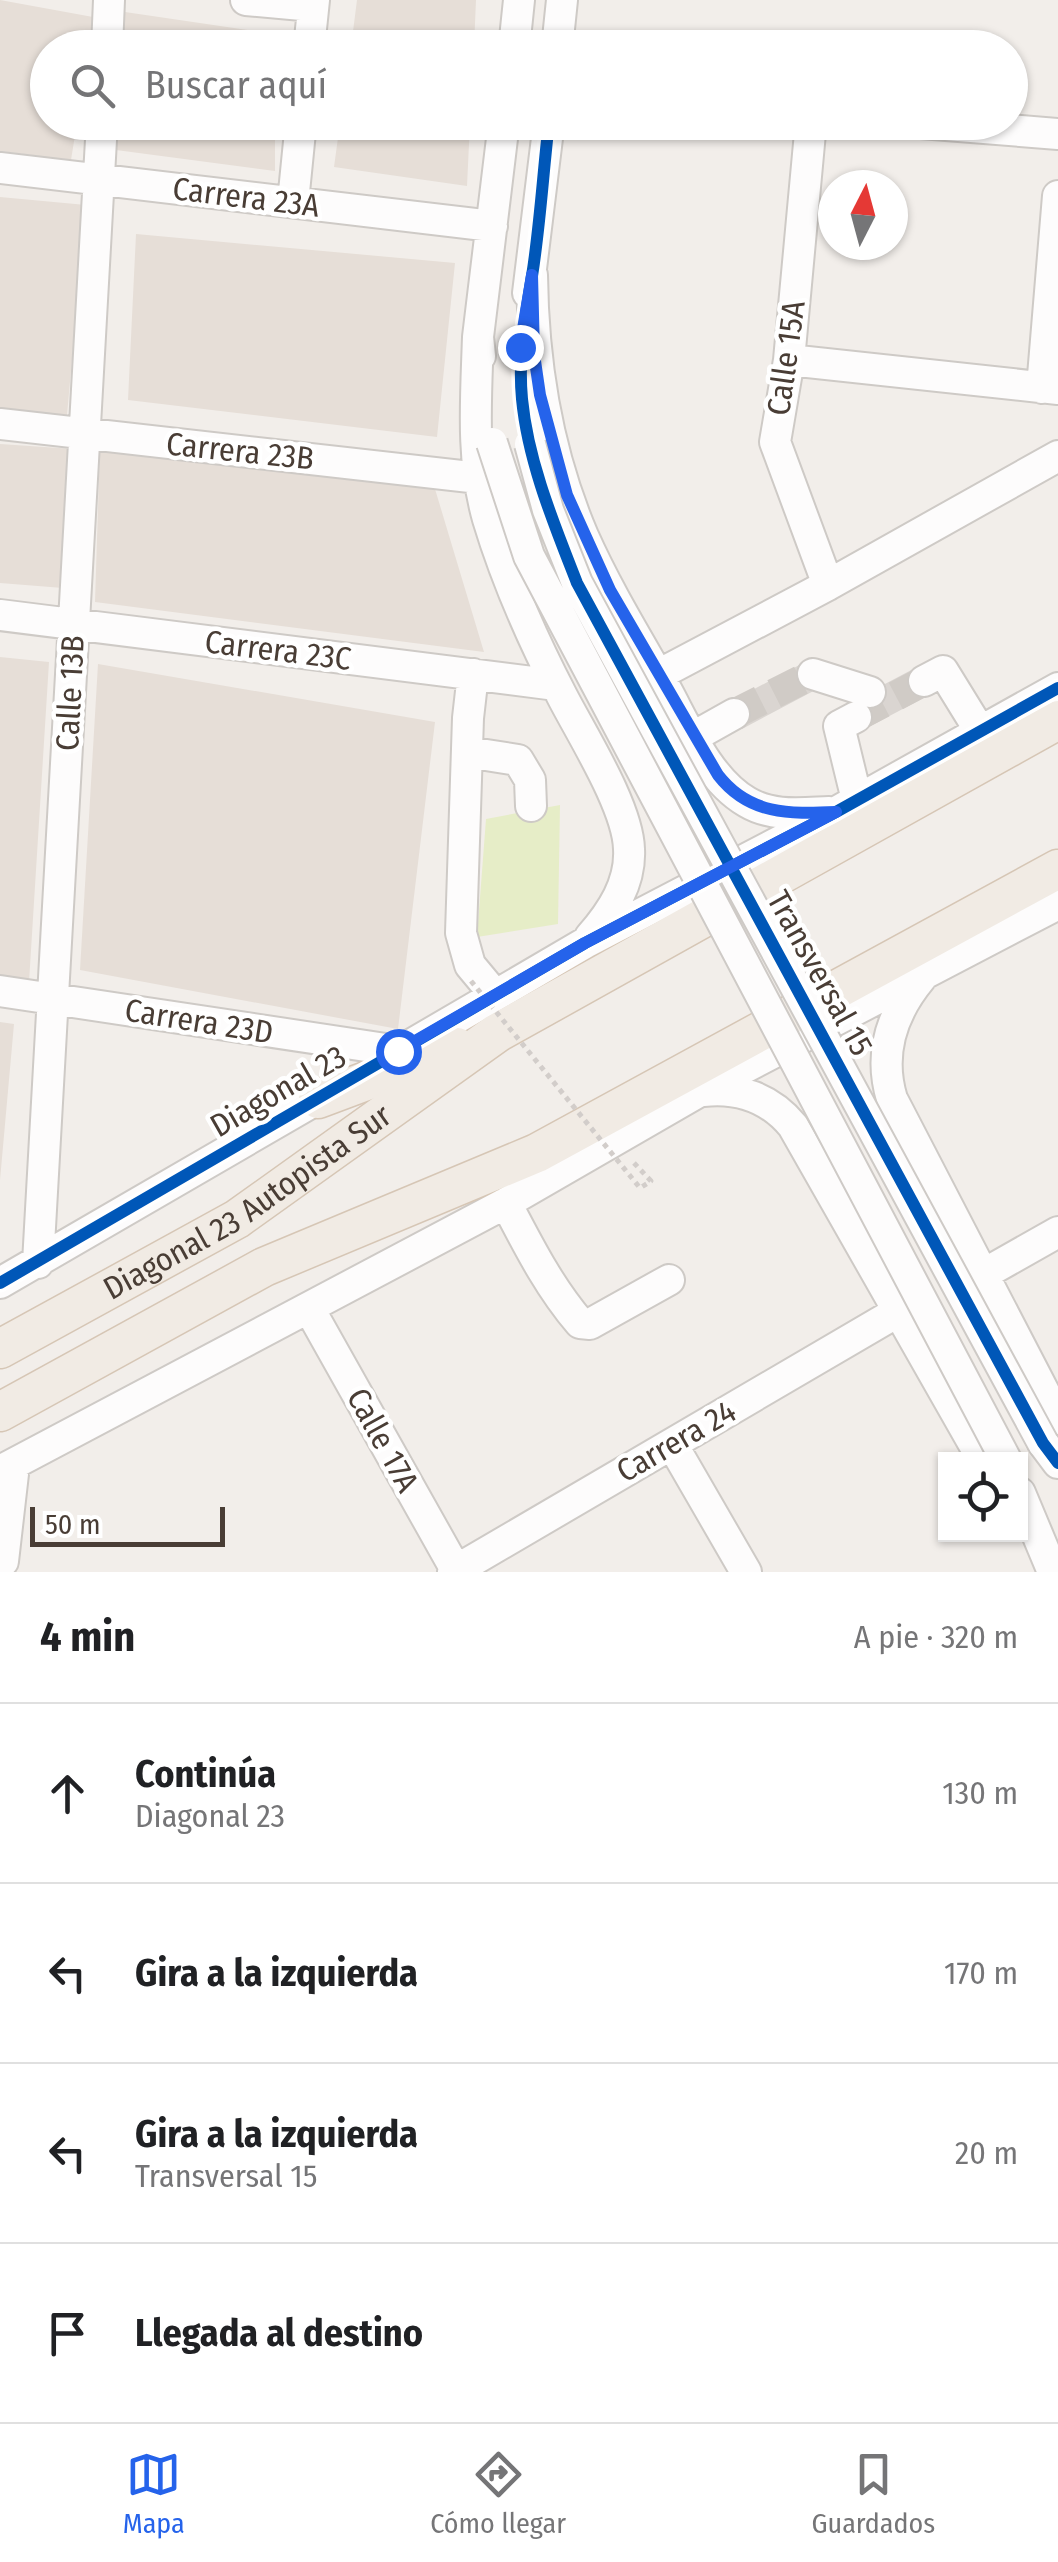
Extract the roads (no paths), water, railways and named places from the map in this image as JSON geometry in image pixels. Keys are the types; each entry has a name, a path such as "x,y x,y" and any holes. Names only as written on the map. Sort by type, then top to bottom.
{"main road":[{"name":"Diagonal 23 Autopista Sur","path":"0,1350 237,1218 458,1062 488,1003 1058,720"},
{"name":"Diagonal 23 Autopista Sur","path":"0,1412 264,1267 537,1153 1058,870"},
{"path":"318,1100 488,1003"}],"street":[{"path":"107,30 109,0"},
{"path":"246,0 314,3 311,30"},
{"path":"516,30 520,0"},
{"path":"559,30 562,0"},
{"path":"1028,132 1058,134"},
{"name":"Calle 13B","path":"38,1262 101,140"},
{"path":"293,202 299,140"},
{"name":"Transversal 15","path":"502,140 478,338 492,443 529,556 1002,1452"},
{"name":"Transversal 15","path":"546,140 520,347 522,401 548,510 577,583 1053,1442"},
{"name":"Calle 15A","path":"810,140 790,360 775,442 828,585"},
{"name":"Carrera 23A","path":"0,168 492,226"},
{"path":"790,360 1050,388 1058,196"},
{"path":"532,275 534,354 540,395 567,495 596,564 693,737 726,786 762,810 791,814 846,806 839,726 863,704 812,674"},
{"path":"478,338 475,444 479,478 501,555 556,685 617,805 630,848 624,888 585,943"},
{"name":"Carrera 23B","path":"0,424 479,478"},
{"path":"658,675 1058,456"},
{"name":"Carrera 23C","path":"0,615 556,685"},
{"path":"924,681 943,671 980,731"},
{"path":"473,674 461,933 470,965 488,1003"},
{"name":"Diagonal 23","path":"0,1283 398,1051 488,1003 585,943 846,806 1058,688"},
{"path":"693,737 734,714"},
{"path":"468,752 518,760 530,780 531,806"},
{"path":"0,1562 7,1468 310,1310 700,1091 1058,904"},
{"path":"923,975 900,1006 890,1032 886,1066 889,1089 982,1275 1053,1442"},
{"name":"Carrera 23D","path":"0,991 398,1051"},
{"path":"700,1091 722,1089 748,1094 787,1119 979,1452"},
{"path":"506,1203 565,1306 580,1322 590,1324 669,1280"},
{"path":"982,1275 1058,1232"},
{"name":"Calle 17A","path":"310,1310 454,1571"},
{"name":"Carrera 24","path":"454,1571 899,1310"},
{"path":"672,1444 746,1572"},
{"path":"1028,1514 1050,1572"},
{"path":"1028,1538 1050,1572"}],"tunnel":[{"path":"734,714 813,674"},
{"path":"856,717 924,681"}]}
